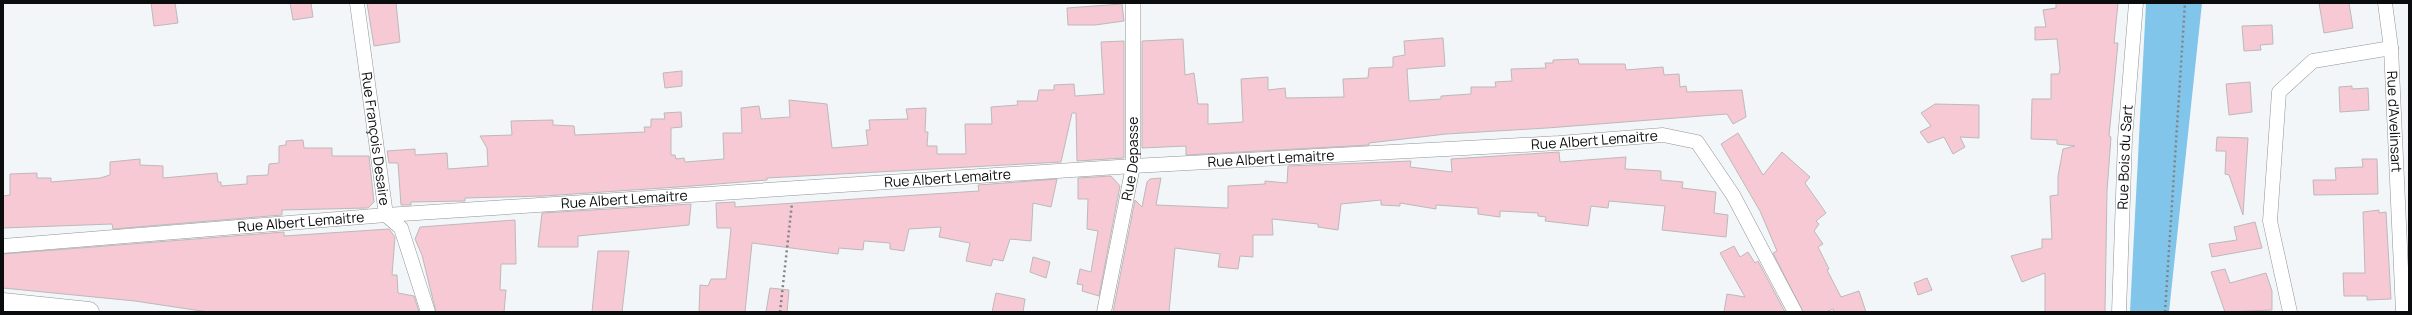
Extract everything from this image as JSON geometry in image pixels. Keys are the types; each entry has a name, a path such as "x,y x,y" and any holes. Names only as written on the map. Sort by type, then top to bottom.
{"main road":[{"path":"3,303 89,312"}],"street":[{"name":"Rue François Desaire","path":"356,3 386,215 401,228 428,312"},
{"name":"Rue Depasse","path":"1104,312 1133,166 1133,3"},
{"name":"Rue Bois du Sart","path":"2119,312 2125,139 2136,3"},
{"name":"Rue d'Avelinsart","path":"2385,3 2391,48 2403,312"},
{"path":"2290,312 2270,221 2279,92 2314,61 2391,48"},
{"name":"Rue Albert Lemaitre","path":"3,246 386,215 1133,166 1559,143 1664,135 1697,142 1733,195 1795,312"}],"path":[{"path":"2165,312 2185,3"},
{"path":"780,312 794,189"}],"shaded area":[{"path":"2146,3 2202,3 2169,312 2130,312"}],"building":[{"path":"151,3 175,3 178,23 154,26"},
{"path":"290,3 311,3 313,17 293,20"},
{"path":"367,3 396,3 400,42 374,46"},
{"path":"2056,3 2118,3 2114,43 2118,43 2109,136 2111,137 2107,191 2105,312 2045,312 2045,273 2022,282 2011,256 2042,248 2042,239 2052,239 2050,196 2058,195 2058,176 2063,149 2075,146 2057,144 2057,140 2031,139 2032,99 2051,99 2051,74 2059,74 2060,69 2057,39 2035,40 2035,27 2046,27 2043,10 2056,8"},
{"path":"2319,3 2349,3 2353,28 2324,33"},
{"path":"1122,4 1124,21 1095,25 1068,25 1067,8"},
{"path":"2272,25 2273,44 2260,45 2261,50 2244,51 2242,26"},
{"path":"1443,38 1445,66 1407,69 1409,101 1441,99 1441,96 1471,94 1471,87 1496,87 1495,82 1512,81 1511,69 1546,68 1545,63 1553,63 1553,60 1578,59 1579,64 1625,64 1626,70 1663,67 1664,75 1679,74 1680,87 1686,86 1687,92 1742,90 1746,117 1733,124 1727,114 1446,134 1369,143 1369,145 1186,155 1186,146 1142,148 1142,41 1183,39 1185,75 1194,73 1198,104 1208,104 1208,124 1243,122 1241,79 1268,77 1268,90 1285,88 1286,98 1344,97 1343,79 1368,78 1369,68 1393,67 1393,57 1405,55 1404,41"},
{"path":"1124,41 1124,158 1077,161 1076,113 1072,113 1061,162 767,178 767,180 692,186 544,196 465,198 465,201 411,202 411,205 401,205 398,163 389,163 387,151 415,149 415,155 447,153 448,169 488,166 487,148 480,136 512,135 511,121 553,120 553,125 574,126 575,135 645,132 644,127 651,127 651,119 665,119 664,113 681,112 682,127 671,128 671,155 675,155 676,159 684,158 685,162 724,159 723,133 742,133 741,108 759,106 761,119 790,117 789,100 827,104 832,148 868,145 866,130 870,130 869,120 908,119 906,109 926,108 925,132 928,132 927,146 937,146 937,154 966,154 965,124 992,124 991,107 1018,105 1017,101 1037,101 1039,90 1054,90 1054,85 1074,84 1075,96 1104,94 1101,42"},
{"path":"682,71 682,86 665,88 663,73"},
{"path":"2250,82 2252,112 2229,115 2226,84"},
{"path":"2352,86 2352,89 2368,88 2369,110 2340,112 2339,87"},
{"path":"1935,104 1979,105 1979,138 1960,137 1965,147 1953,154 1944,137 1928,143 1920,132 1931,126 1921,113"},
{"path":"1738,133 1763,175 1782,152 1810,177 1805,183 1826,213 1816,221 1819,224 1814,231 1823,244 1818,247 1829,269 1827,270 1841,297 1859,291 1866,312 1834,312 1833,309 1826,312 1803,312 1773,253 1777,251 1760,211 1721,144"},
{"path":"2217,137 2248,138 2243,215 2229,175 2225,174 2226,151 2216,151"},
{"path":"303,140 304,148 332,148 332,156 369,156 374,202 368,208 282,210 282,215 113,229 112,224 3,228 3,196 10,195 10,174 37,173 37,178 51,178 51,182 100,178 110,175 110,162 140,159 140,165 163,166 163,178 217,173 218,182 221,182 221,186 247,184 247,176 268,175 269,164 279,163 279,146 286,145 286,141"},
{"path":"1559,152 1560,162 1626,157 1625,169 1661,171 1661,180 1683,182 1682,188 1716,192 1714,213 1728,215 1726,237 1662,230 1665,206 1609,201 1608,208 1591,206 1588,226 1545,221 1546,217 1538,216 1538,213 1500,211 1500,217 1478,214 1478,208 1436,205 1436,209 1400,203 1400,206 1381,205 1381,200 1341,204 1338,230 1318,227 1318,224 1272,219 1273,235 1253,235 1253,257 1240,256 1238,269 1218,267 1220,254 1175,248 1169,312 1113,312 1135,200 1142,207 1147,182 1150,179 1161,178 1156,205 1228,208 1228,186 1265,184 1265,181 1287,183 1288,166 1411,161 1410,167 1452,172 1451,159"},
{"path":"2362,159 2377,159 2378,194 2314,195 2313,180 2336,180 2335,168 2363,167"},
{"path":"1111,176 1120,186 1099,296 1082,291 1083,285 1077,284 1080,269 1091,272 1098,231 1087,229 1088,199 1078,199 1078,178"},
{"path":"1057,179 1051,207 1033,203 1031,241 1010,239 1003,261 993,259 991,266 966,261 970,243 939,237 941,227 909,229 904,251 890,249 890,243 864,241 863,250 839,248 838,254 752,243 745,312 699,312 700,285 708,286 711,279 726,279 731,228 717,228 716,203 735,202 735,207 979,191 978,185"},
{"path":"691,204 689,225 578,236 578,247 538,247 542,213"},
{"path":"2379,210 2379,213 2386,212 2391,299 2367,300 2367,296 2344,296 2343,273 2365,273 2363,212"},
{"path":"515,220 516,264 501,264 500,290 506,290 504,312 436,312 422,255 415,239 420,227"},
{"path":"2255,222 2262,248 2212,257 2209,244 2237,240 2234,227"},
{"path":"389,229 395,237 392,275 397,275 398,293 414,296 419,312 208,312 135,301 3,288 3,254 284,232 284,236"},
{"path":"1734,246 1740,257 1748,252 1755,263 1758,261 1785,312 1724,312 1727,294 1745,297 1720,253"},
{"path":"598,251 629,251 622,312 592,312"},
{"path":"1033,257 1050,262 1046,278 1030,272"},
{"path":"2225,269 2230,283 2266,273 2272,291 2272,310 2225,312 2211,272"},
{"path":"1927,278 1932,290 1918,295 1914,283"},
{"path":"770,288 789,290 787,312 766,312"},
{"path":"996,293 1025,299 1023,312 992,312"}]}
